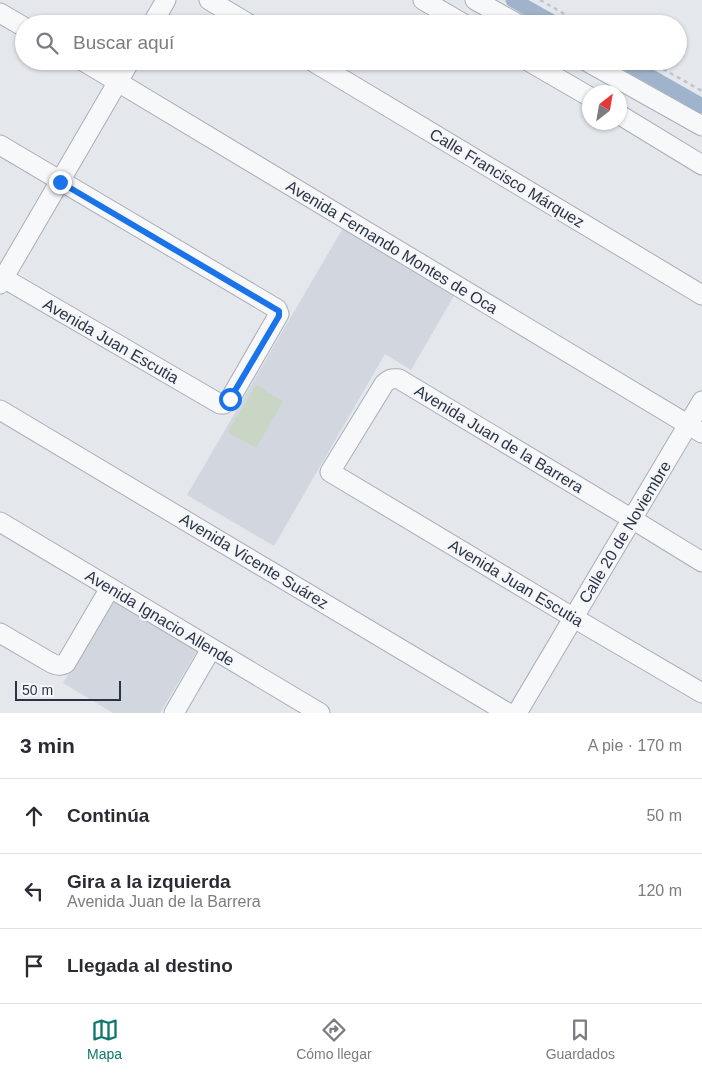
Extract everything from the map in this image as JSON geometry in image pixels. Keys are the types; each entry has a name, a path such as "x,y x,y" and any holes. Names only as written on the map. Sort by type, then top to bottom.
{"street":[{"path":"157,15 166,0"},
{"path":"209,0 234,15"},
{"path":"424,0 449,15"},
{"path":"475,0 502,15"},
{"path":"0,12 15,21"},
{"name":"Avenida Fernando Montes de Oca","path":"98,70 695,429"},
{"path":"1,280 125,70"},
{"name":"Calle Francisco Márquez","path":"327,70 702,295"},
{"path":"544,70 582,92"},
{"path":"602,70 702,126"},
{"path":"648,132 662,104"},
{"path":"627,119 702,165"},
{"path":"0,145 60,182"},
{"name":"Avenida Juan Escutia","path":"1,280 220,404 224,404 230,399 279,316 279,311 60,182"},
{"name":"Avenida Juan de la Barrera","path":"330,472 384,384 393,378 400,379 702,562"},
{"name":"Calle 20 de Noviembre","path":"517,713 632,519 695,429 702,401"},
{"name":"Avenida Vicente Suárez","path":"0,410 508,713"},
{"name":"Avenida Juan Escutia","path":"330,472 702,693"},
{"name":"Avenida Ignacio Allende","path":"0,522 320,713"},
{"path":"0,633 48,661 62,665 66,662 110,588"},
{"path":"174,713 211,649"}],"path":[{"path":"540,0 566,15"},
{"path":"665,70 702,91"}],"shaded area":[{"path":"343,228 455,294 411,370 385,354 274,546 187,495"},
{"path":"113,600 197,651 160,713 113,713 63,683"}],"green space":[{"path":"256,385 283,401 256,448 228,432"}],"waterway":[{"path":"513,0 540,15"},
{"path":"639,70 702,106"}],"route":[{"path":"60,182 279,311 279,316 230,399"}]}
